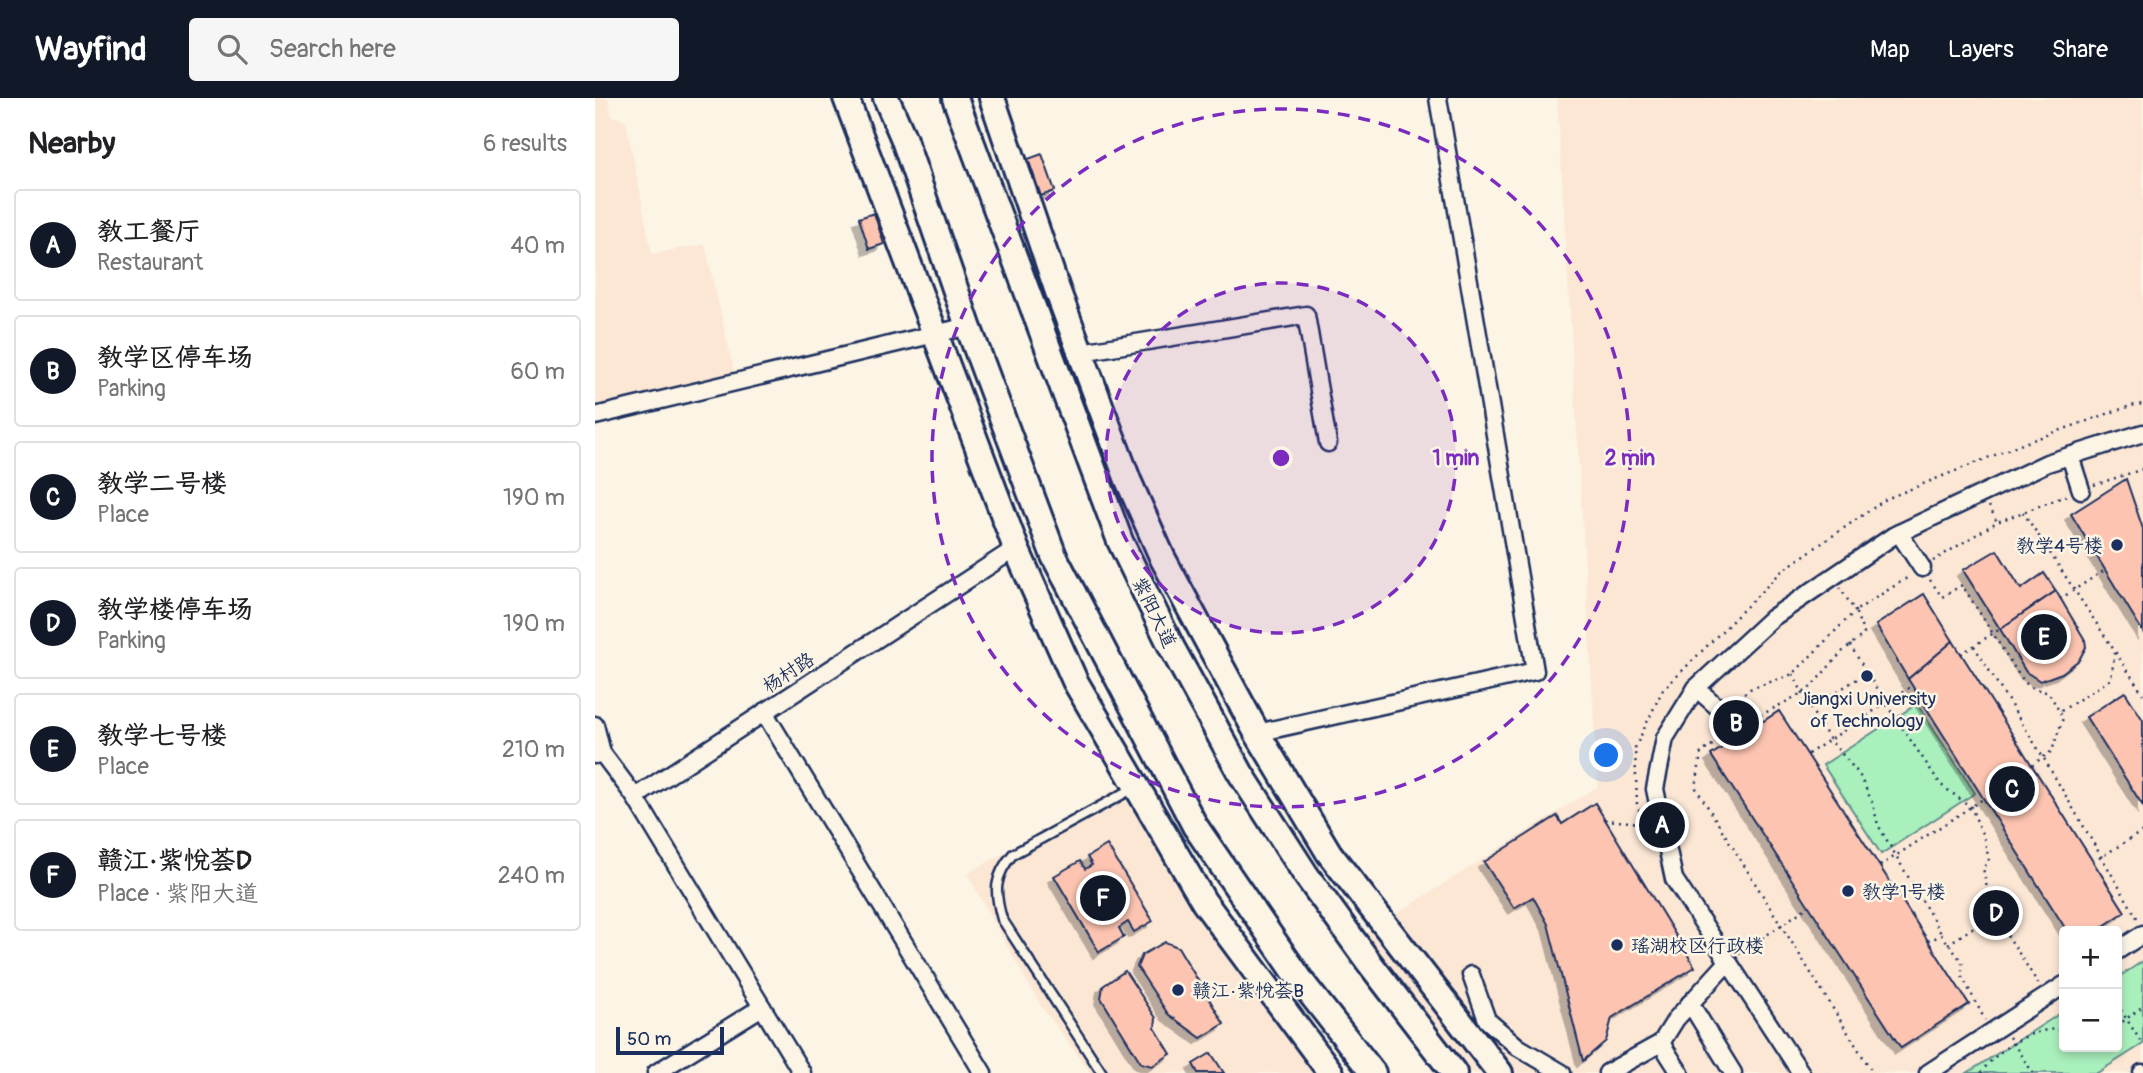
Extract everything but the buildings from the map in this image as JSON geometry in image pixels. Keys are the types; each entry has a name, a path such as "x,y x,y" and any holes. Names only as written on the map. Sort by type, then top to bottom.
{"main road":[{"path":"846,98 1016,548 1075,681 1204,902 1331,1073"},
{"path":"886,98 903,137 968,326 1054,556 1195,826 1304,985 1373,1073"},
{"name":"紫阳大道","path":"955,98 1120,541 1172,648 1241,774 1306,875 1454,1073"},
{"path":"992,98 1128,480 1163,559 1257,733 1329,853 1500,1073"}],"street":[{"path":"1257,733 1535,671 1438,98"},
{"path":"1081,352 1306,315 1328,443"},
{"path":"595,416 968,326"},
{"path":"1801,1073 1674,879 1655,789 1665,738 1696,688 1772,618 1899,533 2047,463 2143,433"},
{"path":"2070,456 2081,489"},
{"path":"1899,533 1922,568"},
{"name":"杨村路","path":"635,797 1016,548"},
{"path":"1696,688 1722,711 1736,729"},
{"path":"764,712 983,1073"},
{"path":"595,725 599,754 635,797 802,1073"},
{"path":"2122,948 2143,934"},
{"path":"1607,1073 1661,1043 1676,1019 1728,962"},
{"path":"1471,975 1487,1020 1518,1047 1562,1073"},
{"path":"1928,1073 2059,988"},
{"path":"1690,1003 1733,1073"},
{"path":"656,1073 762,1007"},
{"path":"1661,1043 1680,1073"}],"lane":[{"path":"1102,1073 1002,919 997,887 1000,870 1013,854 1137,787"}],"path":[{"path":"1651,847 1637,804 1635,748 1662,691 1783,570 1886,499 2027,442 2130,406 2143,404"},
{"path":"1722,711 1750,689 1793,674 1855,611 1997,522 2119,475 2143,469"},
{"path":"2023,512 2143,694"},
{"path":"1922,568 1942,597 1962,584 2029,687 2049,693 2060,712 2063,718 2052,751 2032,765"},
{"path":"2060,599 2105,569"},
{"path":"1833,577 1855,611 1864,634 1850,645 1808,690 1736,729 1701,753 1696,788 1873,1073"},
{"path":"1961,654 2000,629"},
{"path":"1850,645 1885,704 1941,785 1955,798 1971,807 1985,841 1989,861 1983,868 1994,914 2047,996"},
{"path":"1974,646 2143,927"},
{"path":"2060,712 2111,678 2115,651"},
{"path":"1810,708 1867,673"},
{"path":"1793,674 1801,694 1830,740 1859,774 1873,804 1878,825 1942,935 1962,962 1962,976 1997,1029 2014,1044 2033,1073"},
{"path":"1808,754 1912,686"},
{"path":"1880,866 1983,799"},
{"path":"1605,820 1662,825"},
{"path":"2093,862 2143,831"},
{"path":"1728,962 1809,906"},
{"path":"1948,944 1994,914"},
{"path":"1928,940 1942,935"},
{"path":"2122,1022 2143,1006"},
{"path":"2122,1012 2143,1045"},
{"path":"1982,1073 1986,1066 2014,1044 2035,1033 2059,1029"}],"shaded area":[{"path":"595,98 608,98 612,116 626,120 652,254 705,244 735,375 595,409"},
{"name":"Jiangxi University of Technology","path":"1557,98 2143,98 2143,1073 1457,1073 1360,937 1598,786"},
{"path":"1117,788 1320,1073 1091,1073 1040,1005 967,874"}],"green space":[{"path":"1917,704 1975,793 1881,854 1823,765"},
{"path":"2143,961 2143,1044 2097,1073 1967,1073 2059,1014 2059,1052 2122,1052 2122,975"}],"place":[{"name":"教学4号楼","path":"2117,545"},
{"name":"教学七号楼","path":"2044,637"},
{"name":"Jiangxi University of Technology","path":"1867,676"},
{"name":"教学区停车场","path":"1736,723"},
{"name":"教学二号楼","path":"2012,789"},
{"name":"教工餐厅","path":"1662,825"},
{"name":"教学1号楼","path":"1848,891"},
{"name":"赣江·紫悦荟D","path":"1103,898"},
{"name":"教学楼停车场","path":"1996,913"},
{"name":"瑶湖校区行政楼","path":"1617,945"},
{"name":"赣江·紫悦荟B","path":"1178,990"}]}
